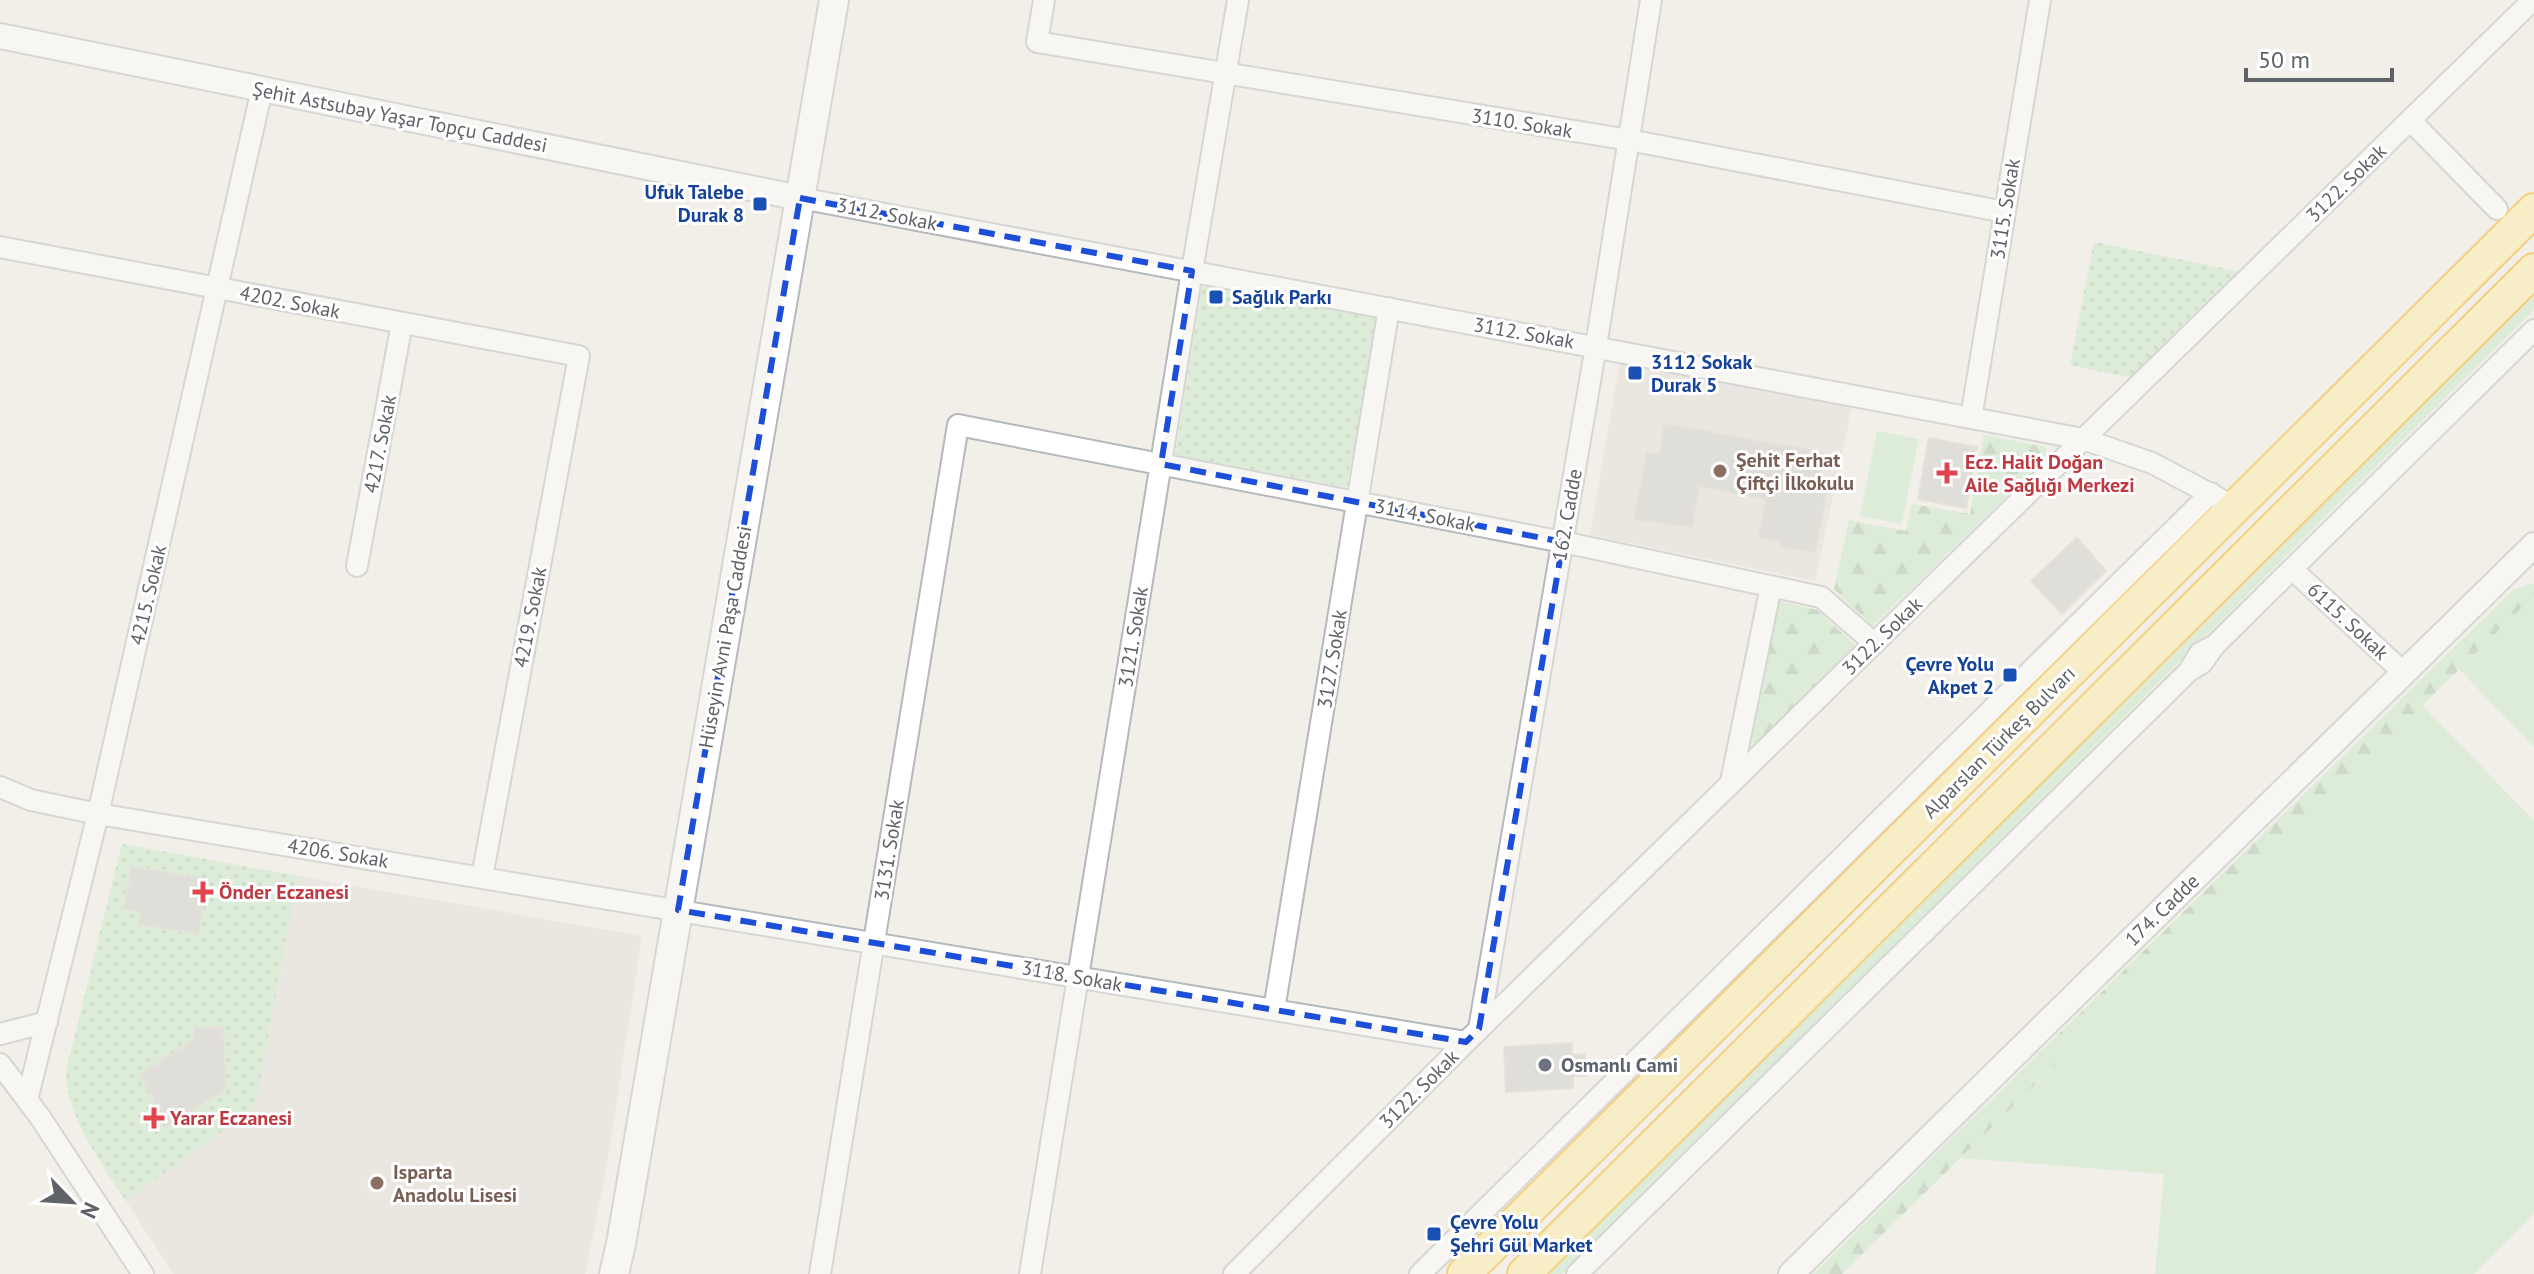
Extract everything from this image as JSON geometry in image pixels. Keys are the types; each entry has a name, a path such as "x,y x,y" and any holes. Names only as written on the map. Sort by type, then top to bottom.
{"highway":[{"name":"Alparslan Türkeş Bulvarı","path":"1464,1274 2223,500 2534,210"},
{"path":"1524,1274 2534,270"}],"main road":[{"name":"Hüseyin Avni Paşa Caddesi","path":"614,1274 834,0"}],"street":[{"name":"3110. Sokak","path":"1044,0 1037,42 1629,140 2005,212"},
{"name":"3121. Sokak","path":"1030,1274 1238,0"},
{"name":"162. Cadde","path":"1473,1035 1563,542 1651,0"},
{"name":"3115. Sokak","path":"1971,418 2040,0"},
{"name":"3122. Sokak","path":"1234,1274 1473,1035 2533,0"},
{"name":"Şehit Astsubay Yaşar Topçu Caddesi","path":"0,36 800,198"},
{"name":"4215. Sokak","path":"27,1100 98,814 262,89"},
{"path":"2410,120 2497,209"},
{"name":"3112. Sokak","path":"800,198 2083,439 2152,463 2223,500"},
{"name":"4202. Sokak","path":"0,247 579,356"},
{"name":"3127. Sokak","path":"1274,1010 1389,308"},
{"name":"4217. Sokak","path":"357,566 402,323"},
{"path":"1577,1274 2189,671 2202,663 2215,645 2534,330"},
{"name":"4219. Sokak","path":"482,877 579,356"},
{"name":"3114. Sokak","path":"958,425 1563,542 1821,597 1874,643"},
{"name":"3131. Sokak","path":"820,1274 958,425"},
{"path":"1420,1274 2223,500"},
{"name":"174. Cadde","path":"1791,1274 2404,673 2523,565 2534,545"},
{"name":"6115. Sokak","path":"2292,569 2404,673"},
{"path":"1731,783 1771,586"},
{"name":"4206. Sokak","path":"0,787 31,800 98,814 678,910"},
{"name":"3118. Sokak","path":"678,910 1274,1010 1473,1035"},
{"path":"0,1034 47,1022"},
{"path":"0,1064 143,1274"}],"highlighted area":[{"path":"800,198 1192,271 1161,464 1563,542 1479,1029 1466,1042 678,910"}],"shaded area":[{"name":"Şehit Ferhat Çiftçi İlkokulu","path":"1620,361 1852,407 1815,581 1590,535"},
{"path":"298,876 642,936 607,1165 585,1274 174,1274 126,1201 255,1107"}],"green space":[{"path":"2094,242 2242,272 2133,378 2070,365"},
{"path":"1202,286 1378,318 1347,487 1175,456"},
{"path":"2534,295 2534,310 1562,1274 1548,1274"},
{"path":"1877,431 1919,439 1902,524 1860,516"},
{"path":"1984,435 2045,447 2047,457 1873,626 1834,589 1849,520 1906,531 1912,504 1970,514"},
{"path":"2534,583 2534,596 1842,1274 1813,1274 2513,590"},
{"path":"2534,596 2534,747 2459,669"},
{"path":"1778,601 1817,610 1855,645 1756,744 1749,741"},
{"path":"2422,705 2534,821 2534,1214 2474,1274 2155,1274 2164,1174 1961,1158"},
{"path":"122,844 298,876 255,1107 126,1201 79,1123 72,1106 66,1071"}],"building":[{"path":"1665,424 1824,453 1818,483 1828,485 1815,552 1779,546 1780,541 1759,538 1766,499 1699,486 1692,527 1634,519 1647,453 1659,455"},
{"name":"Ecz. Halit Doğan Aile Sağlığı Merkezi","path":"1929,438 1977,447 1966,508 1918,499"},
{"path":"2077,538 2106,571 2062,614 2031,581"},
{"path":"132,866 208,880 198,934 139,924 141,912 124,909"},
{"path":"223,1027 225,1090 167,1126 140,1075 194,1039 195,1028"},
{"name":"Osmanlı Cami","path":"1572,1043 1572,1055 1585,1054 1586,1076 1573,1076 1573,1088 1506,1092 1504,1047"}],"place":[{"name":"Ufuk Talebe Durak 8","path":"760,204"},
{"name":"Sağlık Parkı","path":"1216,297"},
{"name":"3112 Sokak Durak 5","path":"1635,373"},
{"name":"Şehit Ferhat Çiftçi İlkokulu","path":"1720,471"},
{"name":"Ecz. Halit Doğan Aile Sağlığı Merkezi","path":"1947,473"},
{"name":"Çevre Yolu Akpet 2","path":"2010,675"},
{"name":"Önder Eczanesi","path":"203,892"},
{"name":"Osmanlı Cami","path":"1545,1065"},
{"name":"Yarar Eczanesi","path":"154,1118"},
{"name":"Isparta Anadolu Lisesi","path":"377,1183"},
{"name":"Çevre Yolu Şehri Gül Market","path":"1434,1234"}]}
